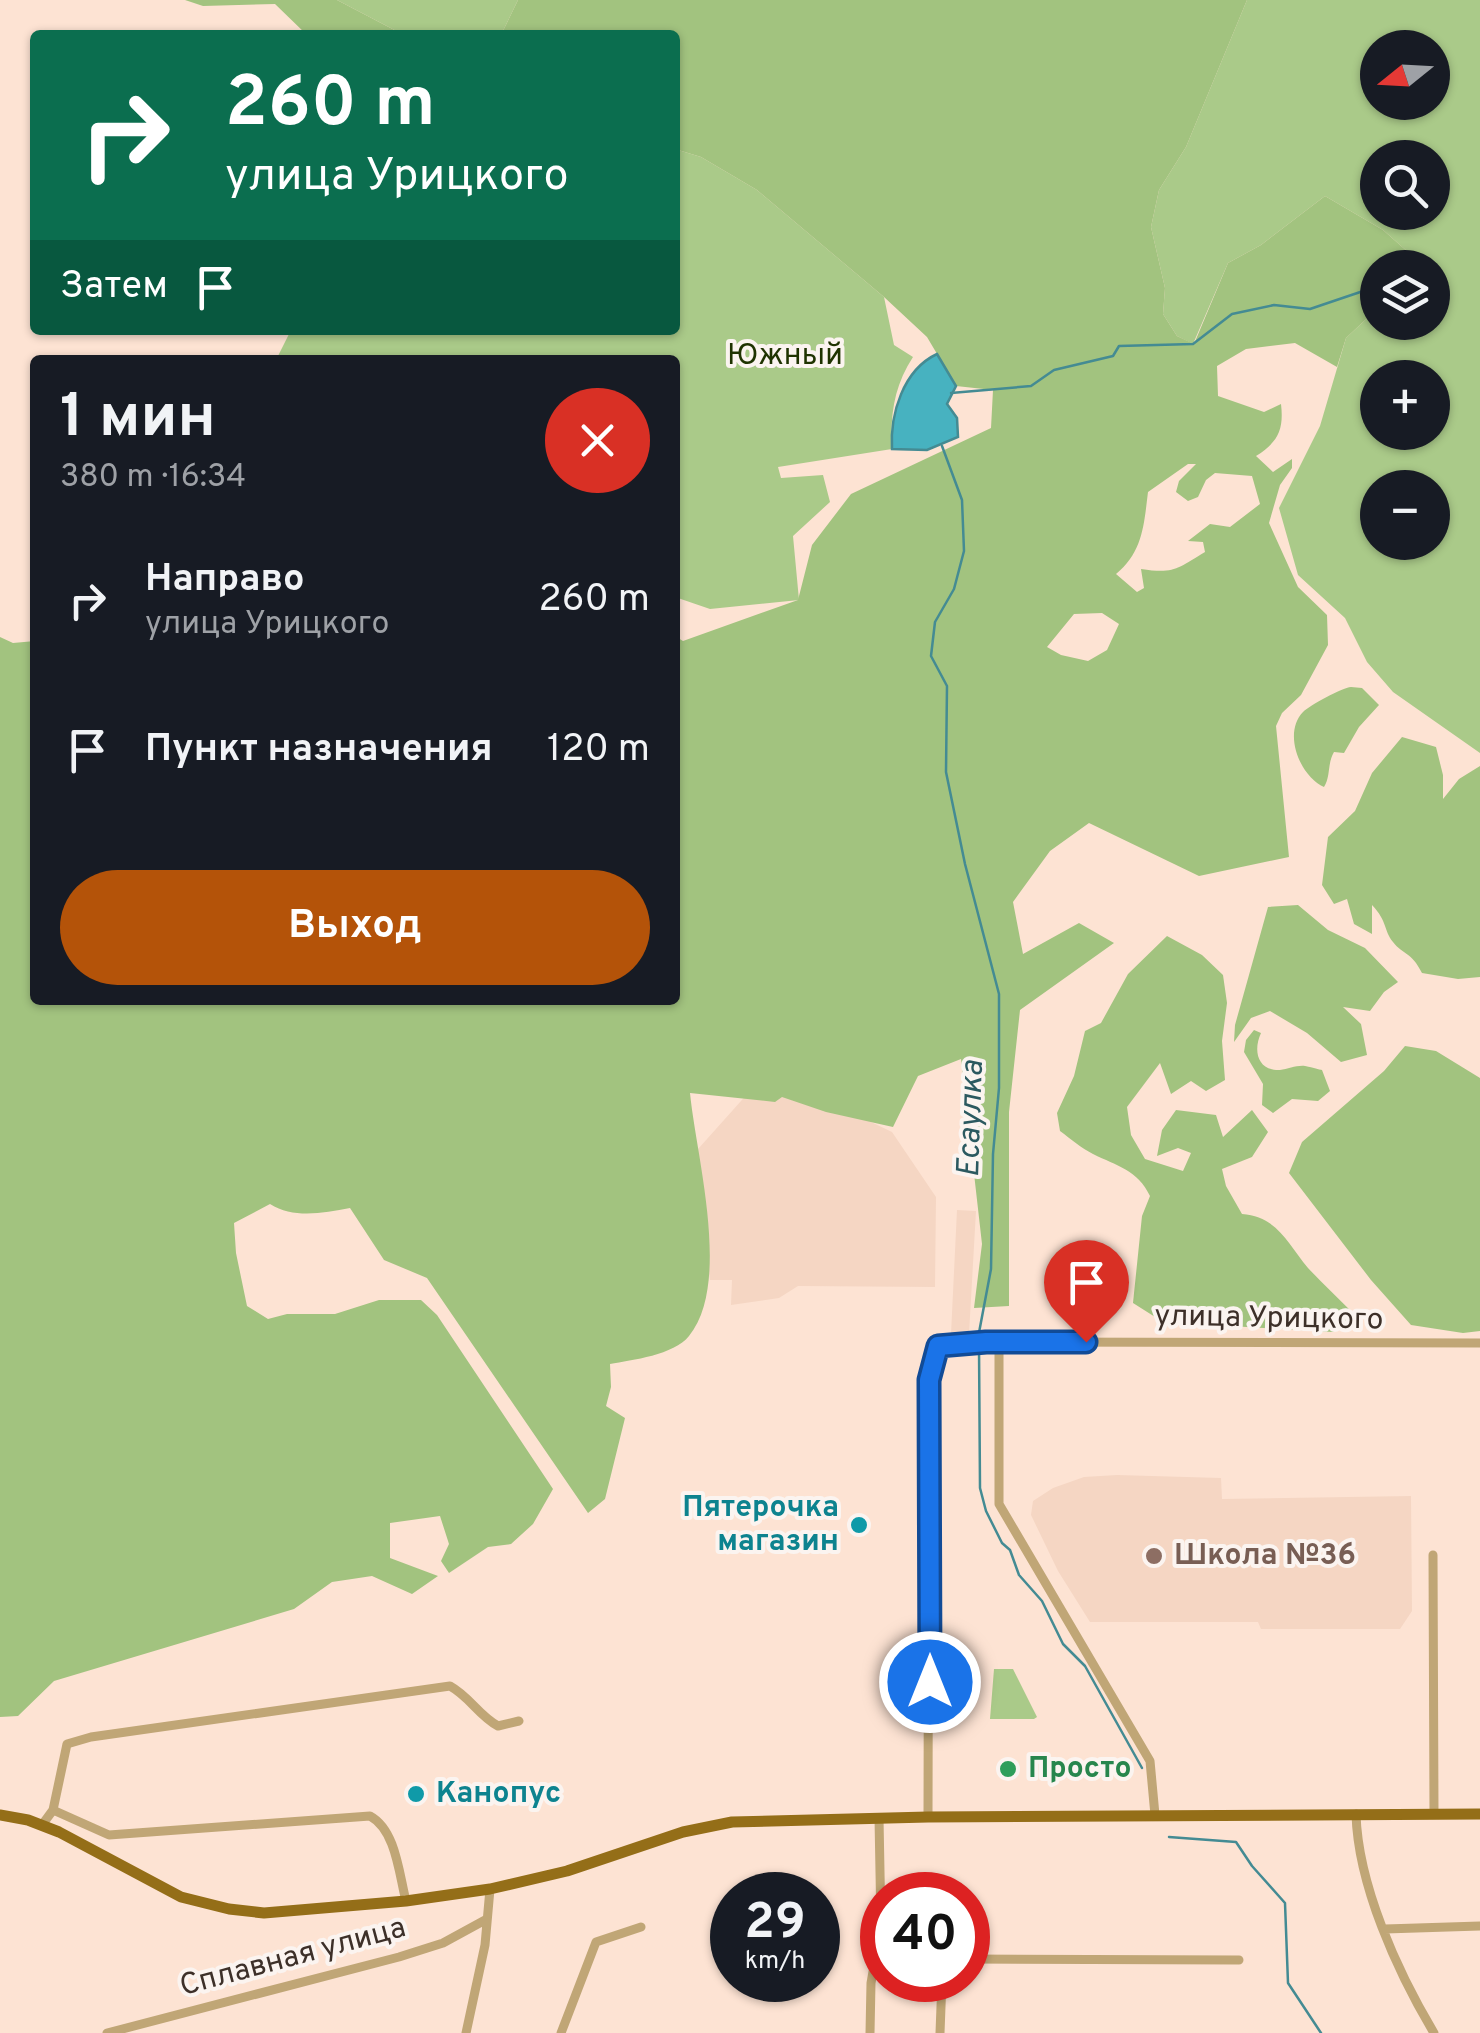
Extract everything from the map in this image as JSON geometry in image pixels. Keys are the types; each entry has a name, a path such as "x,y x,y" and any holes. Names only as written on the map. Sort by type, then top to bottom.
{"main road":[{"path":"0,1815 42,1825 181,1897 264,1913 406,1901 490,1889 608,1858 683,1832 746,1821 1480,1814"}],"street":[{"name":"улица Урицкого","path":"928,1817 929,1380 938,1346 986,1342 1480,1344"},
{"path":"999,1342 999,1504 1150,1761 1156,1815"},
{"path":"1433,1555 1434,1813"},
{"path":"42,1825 53,1810 67,1744 91,1737 450,1686 466,1695 479,1716 488,1721 498,1726 518,1721"},
{"path":"53,1810 110,1835 370,1816 382,1822 390,1839 406,1901"},
{"path":"1356,1814 1357,1850 1385,1929 1409,1988 1434,2033"},
{"path":"879,1818 880,1872"},
{"path":"466,2033 482,1962 490,1889"},
{"name":"Сплавная улица","path":"107,2033 399,1958 443,1942 488,1919"},
{"path":"1385,1929 1480,1926"},
{"path":"561,2033 596,1942 641,1927"},
{"path":"990,1958 1239,1960"},
{"path":"870,2033 871,2002"},
{"path":"940,2033 941,2002"}],"shaded area":[{"path":"758,1082 848,1111 892,1132 936,1197 935,1287 798,1286 779,1298 731,1305 732,1280 710,1280 690,1158"},
{"path":"957,1210 976,1211 969,1334 951,1334"},
{"path":"1084,1477 1221,1478 1222,1499 1411,1496 1412,1611 1400,1629 1261,1629 1258,1622 1090,1622 1058,1571 1031,1515 1033,1501 1053,1488"}],"green space":[{"path":"185,0 337,0 394,30 302,30 275,4 203,6"},
{"path":"337,0 518,0 503,30 394,30"},
{"path":"518,0 1247,0 1186,147 1159,190 1151,227 1165,288 1163,314 1177,336 1194,344 1228,263 1261,245 1325,196 1360,217 1360,230 1383,230 1406,250 1360,250 1360,325 1346,338 1337,367 1295,343 1246,349 1217,366 1218,396 1264,412 1281,404 1278,434 1256,456 1273,472 1292,459 1292,468 1280,485 1269,523 1298,587 1327,615 1328,645 1301,695 1282,713 1276,726 1289,857 1199,876 1089,823 1050,851 1013,902 1023,954 1079,923 1114,943 1020,1010 1009,1112 1009,1306 974,1308 982,1244 961,1059 918,1076 893,1127 826,1112 782,1097 775,1102 690,1093 710,1252 702,1313 689,1336 673,1348 610,1364 611,1387 606,1406 625,1418 605,1499 588,1513 427,1278 384,1260 350,1208 299,1213 270,1204 234,1223 247,1306 268,1319 287,1314 335,1314 379,1300 421,1300 437,1315 553,1489 533,1524 511,1544 488,1547 449,1573 441,1561 449,1544 440,1516 390,1523 390,1558 438,1576 412,1594 372,1576 332,1582 294,1609 54,1681 18,1716 0,1717 0,637 13,643 30,641 30,1005 680,1005 680,639 798,600 812,545 851,494 991,428 993,390 956,386 927,337 757,190 701,157 680,151 680,30 503,30","holes":["1188,464 1196,464 1179,481 1176,492 1188,501 1198,497 1206,480 1215,473 1252,476 1260,504 1230,527 1210,524 1188,541 1203,542 1205,552 1188,563 1161,571 1141,569 1144,588 1137,592 1116,574 1137,547 1148,492","1102,613 1119,624 1107,650 1088,661 1061,655 1047,647 1074,614"]},
{"path":"1247,0 1480,0 1480,753 1393,692 1367,662 1345,618 1298,575 1279,508 1320,426 1346,338 1360,325 1360,340 1450,340 1450,250 1406,250 1383,230 1450,230 1450,140 1360,140 1360,217 1325,196 1261,245 1228,263 1193,344 1177,336 1163,314 1165,288 1151,227 1159,190 1186,147"},
{"name":"Южный","path":"680,151 701,157 757,190 884,297 894,345 913,357 895,401 892,449 778,467 781,478 823,475 830,502 793,536 799,600 710,609 680,599 680,355 278,355 288,335 680,335"},
{"path":"1351,687 1362,688 1379,705 1359,727 1344,753 1334,752 1324,787 1302,765 1294,732 1303,712"},
{"path":"1402,737 1436,747 1443,775 1443,799 1459,779 1480,766 1480,977 1458,979 1422,973 1393,942 1372,905 1372,934 1354,924 1347,899 1334,904 1322,885 1328,837 1355,811 1372,773"},
{"path":"1298,905 1328,930 1365,948 1398,982 1384,992 1370,1011 1343,1007 1361,1024 1367,1055 1341,1062 1307,1033 1270,1011 1251,1018 1234,1042 1235,1025 1268,907"},
{"path":"1167,936 1202,955 1223,975 1227,1003 1222,1041 1225,1080 1206,1091 1191,1081 1171,1094 1160,1063 1127,1107 1131,1135 1145,1159 1183,1171 1191,1153 1178,1148 1157,1156 1162,1130 1176,1110 1216,1115 1223,1137 1252,1110 1268,1132 1252,1157 1222,1169 1226,1186 1242,1214 1273,1226 1354,1314 1333,1332 1163,1322 1133,1303 1142,1216 1150,1196 1133,1174 1089,1152 1060,1131 1057,1113 1074,1076 1085,1031 1101,1023 1128,974"},
{"path":"1254,1030 1261,1033 1257,1052 1266,1067 1280,1070 1305,1066 1322,1070 1330,1091 1318,1101 1292,1099 1273,1113 1262,1105 1263,1084 1244,1052 1246,1040"},
{"path":"1405,1046 1436,1051 1480,1078 1480,1331 1463,1333 1411,1325 1371,1280 1289,1173 1302,1142 1384,1071"},
{"path":"994,1669 1013,1669 1037,1717 990,1719"}],"water":[{"path":"937,354 956,386 947,404 957,418 958,437 927,450 892,449 893,422 901,394 915,371"}],"waterway":[{"name":"Есаулка","path":"951,393 1031,386 1054,370 1113,356 1119,346 1193,344 1232,314 1274,305 1310,309 1360,292"},
{"name":"Есаулка","path":"942,446 962,500 964,551 954,589 935,622 931,656 947,686 946,772 999,994 991,1269 978,1338"},
{"name":"Есаулка","path":"979,1346 980,1488 986,1511 1002,1543 1010,1550 1019,1575 1042,1601 1063,1644 1085,1666 1142,1768"},
{"name":"Есаулка","path":"1169,1837 1236,1842 1285,1903 1288,1983 1321,2033"}],"place":[{"name":"Пятерочка магазин","path":"859,1525"},
{"name":"Школа №36","path":"1154,1556"},
{"name":"Просто","path":"1008,1769"},
{"name":"Канопус","path":"416,1794"}],"route":[{"path":"930,1682 929,1380 938,1346 1086,1342"}]}
